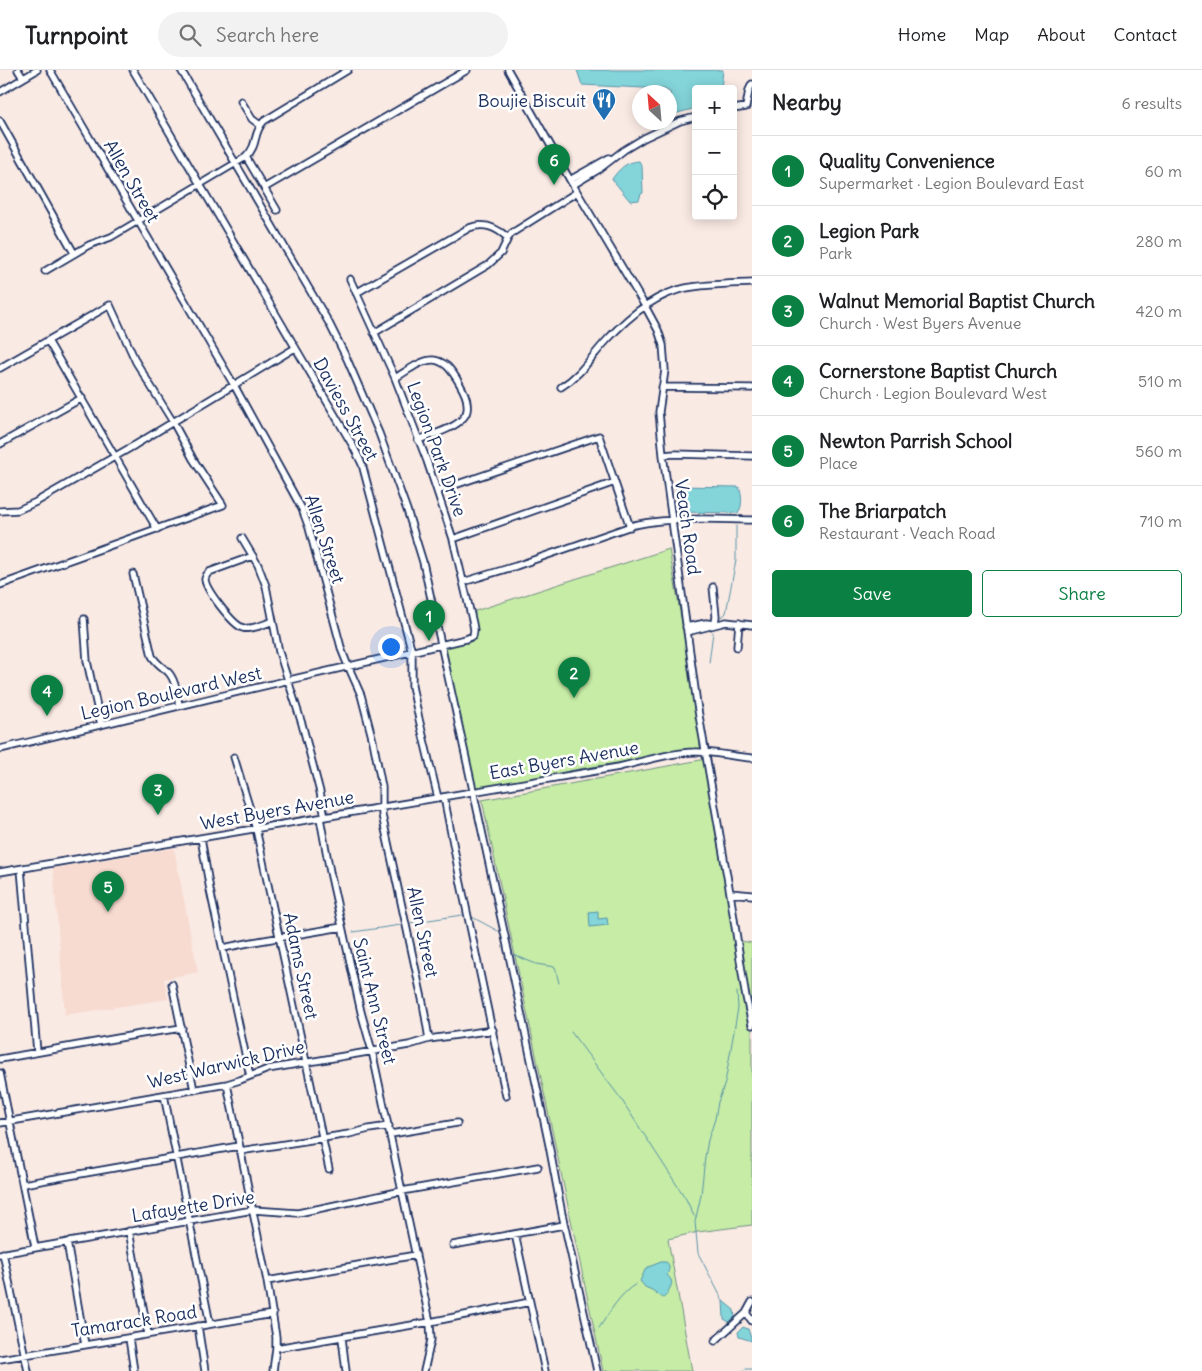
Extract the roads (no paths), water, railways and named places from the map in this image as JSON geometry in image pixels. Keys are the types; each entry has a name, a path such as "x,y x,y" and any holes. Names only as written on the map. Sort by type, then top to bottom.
{"street":[{"path":"18,70 23,78"},
{"path":"0,92 37,70"},
{"name":"Allen Street","path":"50,70 234,385 302,509 309,528 342,650 362,695 382,787 382,808 429,1040"},
{"name":"Daviess Street","path":"134,70 362,464 412,652 412,686 460,879 506,1096"},
{"path":"181,70 329,323 369,408 394,471 416,536 430,588 472,792 549,1145 564,1225 597,1371"},
{"path":"46,271 88,245 111,237 246,157 254,148 260,125 264,121 348,70"},
{"path":"264,188 467,70"},
{"name":"Veach Road","path":"508,70 645,306 658,330 663,345 665,361 659,412 663,455 705,752 752,1025"},
{"path":"737,108 746,107 748,90 752,84"},
{"path":"241,100 252,119 260,125"},
{"path":"572,182 624,150 672,125 692,118"},
{"path":"0,121 74,253"},
{"path":"246,157 277,210"},
{"path":"374,333 488,265 501,253 508,238 518,228 578,192"},
{"path":"356,293 468,228 480,225 491,226 508,238"},
{"name":"Legion Park Drive","path":"350,279 395,378 437,491 453,539 464,582 473,624 473,636"},
{"path":"561,387 576,377 623,322 661,297 686,288 752,283"},
{"path":"0,368 110,305 136,362 223,505 0,585"},
{"path":"48,341 157,529"},
{"path":"0,512 24,508 116,456 295,348"},
{"path":"395,378 422,362 439,361 452,371 467,400 467,410 459,423 418,440"},
{"path":"662,386 752,388"},
{"path":"0,444 82,398"},
{"path":"437,491 599,436 630,527"},
{"path":"663,455 752,456"},
{"path":"453,539 615,482"},
{"path":"464,582 646,523 672,520 752,520"},
{"name":"Saint Ann Street","path":"242,538 253,556 266,586 279,652 302,724 320,792 330,872 361,1012 391,1134 430,1322 431,1340 424,1371"},
{"path":"253,556 209,572 205,579 206,583 218,603 239,626 248,628 273,621"},
{"path":"133,574 152,656 158,665 170,675 179,706"},
{"path":"713,587 715,624"},
{"path":"84,619 87,661 102,725"},
{"path":"687,630 726,622 752,625"},
{"path":"687,630 706,623 715,624"},
{"path":"737,647 739,623"},
{"name":"Legion Boulevard West","path":"0,749 473,636"},
{"name":"East Byers Avenue","path":"382,808 694,752 752,758"},
{"name":"Adams Street","path":"234,758 256,829 329,1169"},
{"name":"West Byers Avenue","path":"0,872 382,808"},
{"path":"201,838 210,890 250,1076"},
{"path":"21,869 37,1052"},
{"path":"730,893 752,896"},
{"path":"223,948 342,927"},
{"path":"172,984 194,1090"},
{"path":"0,1059 182,1028"},
{"name":"West Warwick Drive","path":"0,1123 227,1084 268,1069 493,1030"},
{"path":"0,1073 35,1247"},
{"path":"227,1084 268,1281 276,1348 273,1371"},
{"path":"164,1095 210,1324"},
{"path":"391,1134 456,1123"},
{"path":"23,1184 176,1157 350,1134 389,1126"},
{"name":"Lafayette Drive","path":"2,1253 253,1210 298,1213 402,1191 538,1167"},
{"path":"453,1245 564,1225"},
{"path":"129,1231 148,1334"},
{"path":"515,1234 545,1371"},
{"path":"67,1242 86,1344"},
{"path":"2,1253 28,1371"},
{"path":"268,1281 416,1255"},
{"path":"276,1348 342,1338 530,1302"},
{"path":"715,1341 746,1313 752,1302"},
{"path":"746,1313 752,1321"},
{"name":"Tamarack Road","path":"0,1359 273,1314"},
{"path":"198,1326 205,1371"},
{"path":"128,1338 134,1371"},
{"path":"342,1338 346,1371"}],"water":[{"path":"577,70 723,70 721,85 692,85 692,109 677,113 677,85 632,85 632,87 582,85"},
{"path":"639,161 642,166 643,193 639,200 630,201 612,179 624,166"},
{"path":"676,486 739,487 741,493 740,510 738,513 679,512 677,510"},
{"path":"598,911 598,919 607,918 608,925 590,927 589,912"},
{"path":"666,1262 669,1265 667,1275 672,1283 666,1296 663,1298 645,1287 640,1281 646,1268"},
{"path":"723,1301 734,1310 735,1317 729,1322 724,1319"},
{"path":"743,1327 748,1329 752,1341 739,1337 738,1332"}],"waterway":[{"path":"722,617 726,613 736,560 736,526"},
{"path":"709,663 713,632"},
{"path":"409,923 462,915"},
{"path":"472,917 498,931"},
{"path":"353,932 401,925"},
{"path":"512,954 536,964 555,967 559,983"},
{"path":"723,1301 698,1253 695,1222 701,1195 708,1140 725,1083 738,1008 737,992"},
{"path":"571,1032 621,1099 686,1199 694,1216"},
{"path":"599,1328 620,1298 636,1284"},
{"path":"742,1371 752,1369"}],"place":[{"name":"Boujie Biscuit","path":"604,121"},
{"name":"The Briarpatch","path":"554,185"},
{"name":"Quality Convenience","path":"429,641"},
{"name":"Legion Park","path":"574,698"},
{"name":"Cornerstone Baptist Church","path":"47,716"},
{"name":"Walnut Memorial Baptist Church","path":"158,815"},
{"name":"Newton Parrish School","path":"108,912"}]}
